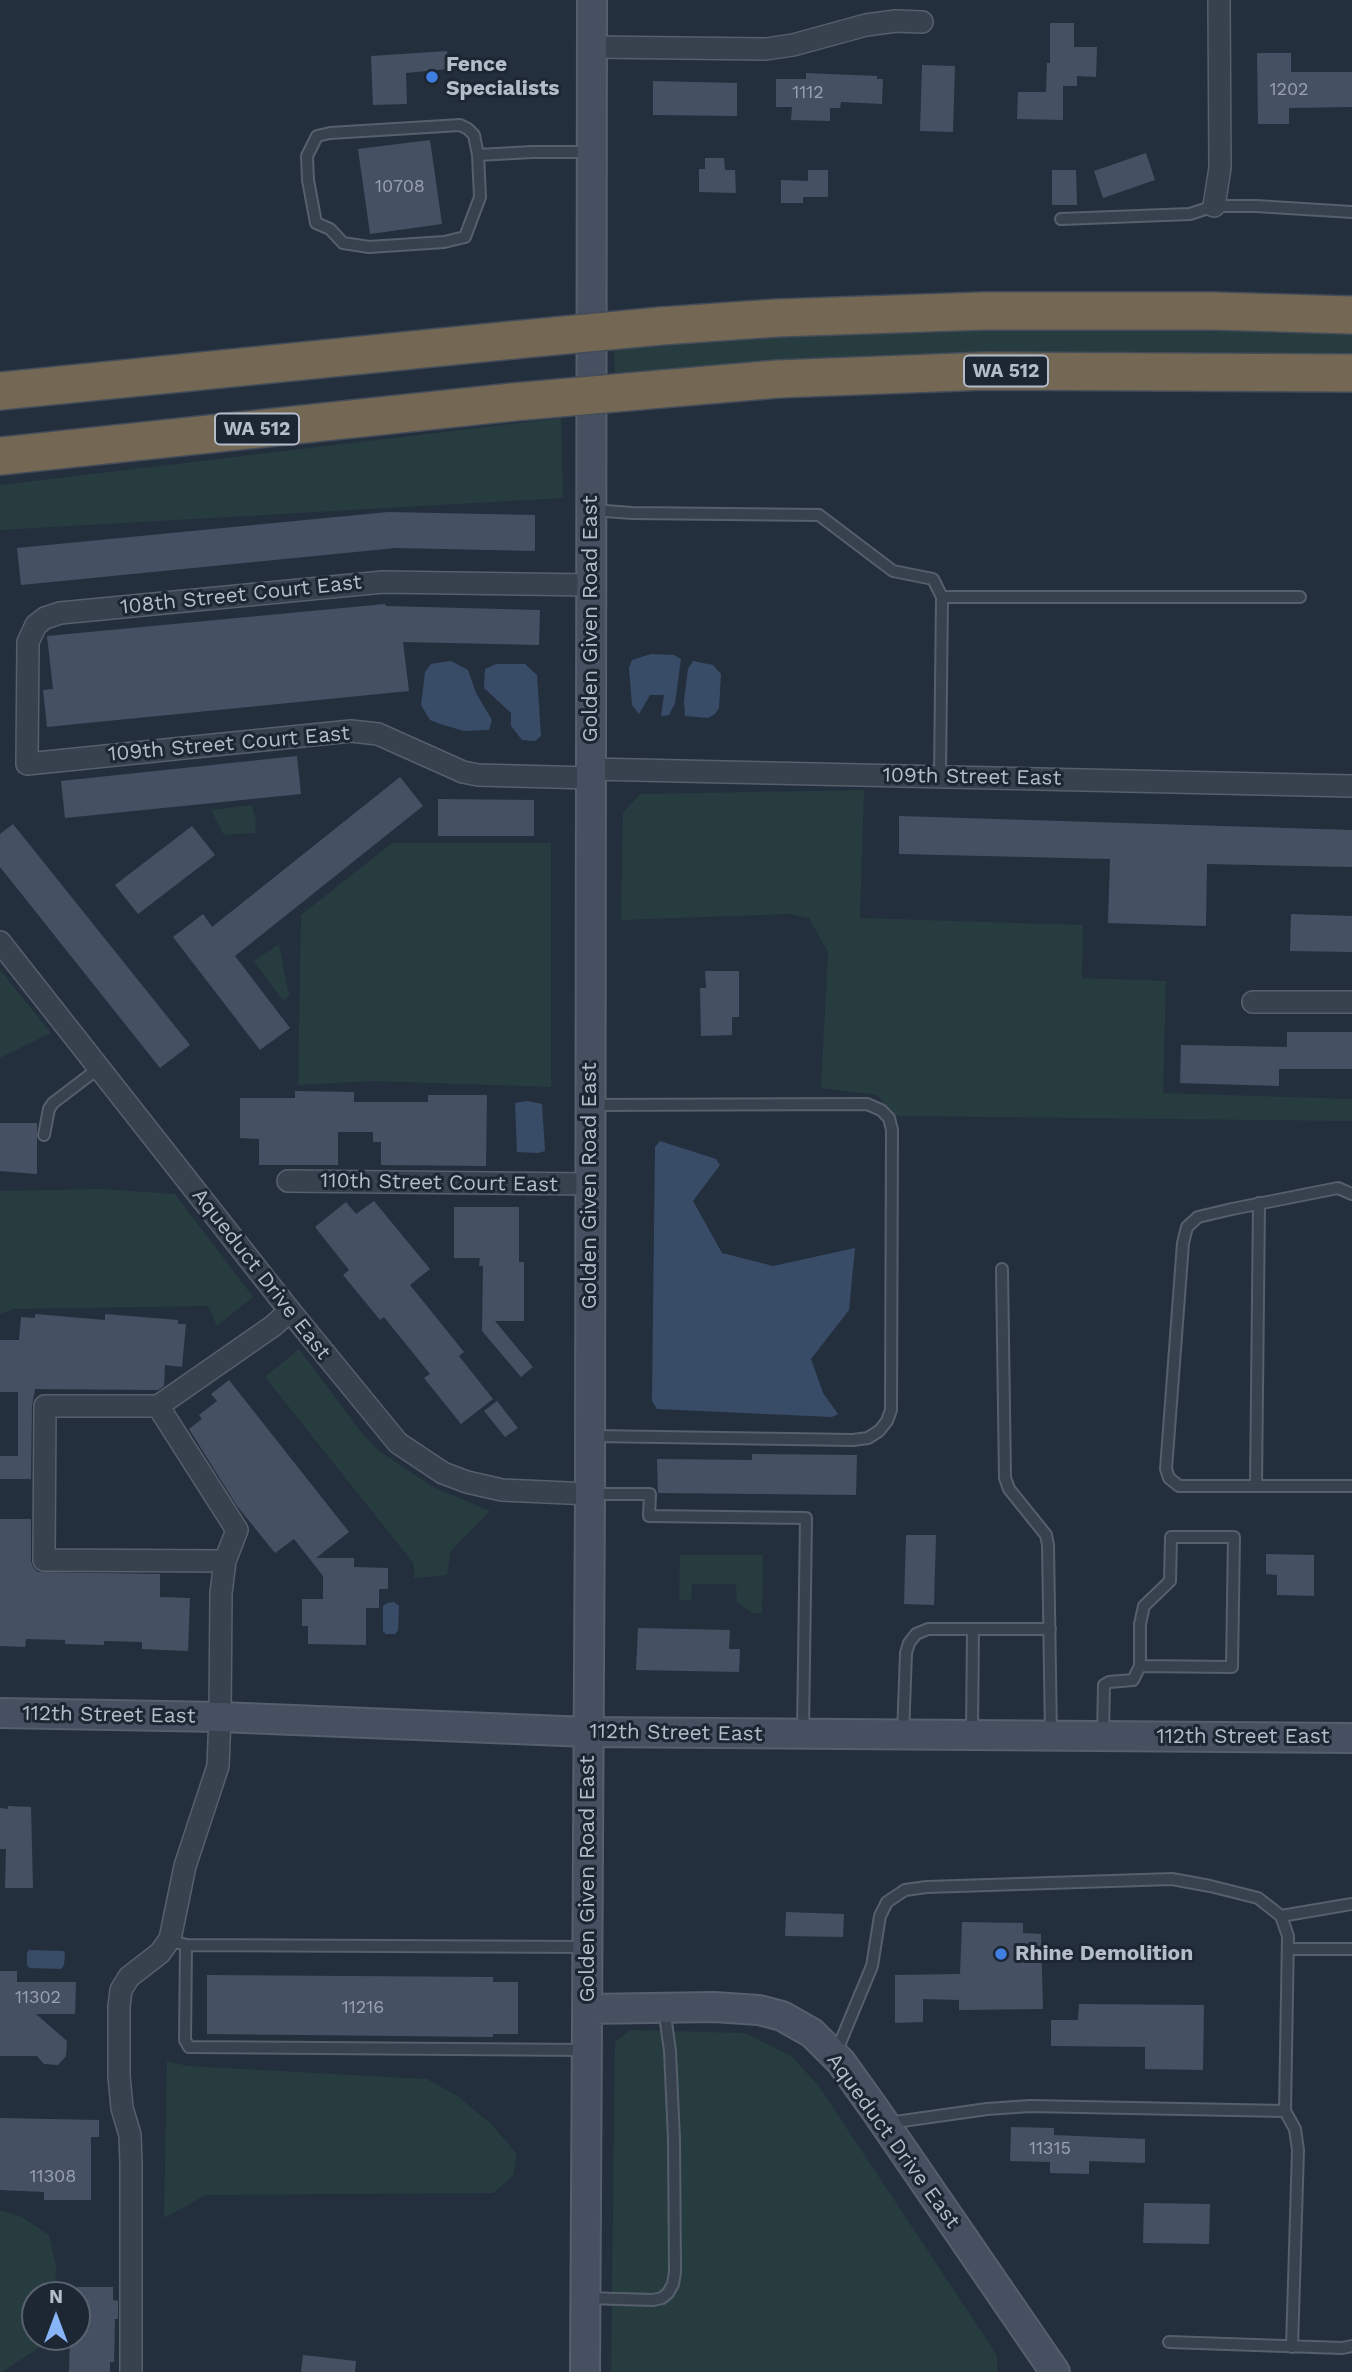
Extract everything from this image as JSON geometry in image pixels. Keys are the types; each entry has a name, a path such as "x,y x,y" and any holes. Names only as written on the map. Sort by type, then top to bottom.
{"highway":[{"path":"0,391 513,340 777,318 984,311 1352,315"},
{"name":"WA 512","path":"0,456 513,402 778,379 986,371 1217,370 1352,373"}],"street":[{"name":"Golden Given Road East","path":"585,2372 590,1494 592,0"},
{"path":"1214,206 1220,174 1219,0"},
{"path":"592,47 766,49 793,45 866,25 896,21 922,22"},
{"name":"108th Street Court East","path":"27,764 28,642 36,625 45,618 60,613 383,582 591,585"},
{"name":"109th Street Court East","path":"27,764 351,731 378,734 463,772 478,775 591,774"},
{"name":"109th Street East","path":"591,774 940,776 1352,786"},
{"name":"Aqueduct Drive East","path":"0,942 290,1311 398,1443 443,1473 467,1482 502,1490 590,1494"},
{"path":"1252,1002 1352,1002"},
{"name":"110th Street Court East","path":"288,1181 590,1184"},
{"path":"225,1561 44,1560 45,1406 158,1406 273,1326 290,1311"},
{"path":"131,2372 131,2163 130,2135 122,2108 119,2076 118,2007 121,1990 130,1978 178,1942 185,1866 218,1766 220,1593 225,1561 237,1530 158,1406"},
{"name":"112th Street East","path":"0,1713 220,1717 588,1732 1352,1738"},
{"name":"Aqueduct Drive East","path":"587,2009 715,2007 759,2010 782,2016 812,2033 835,2056 885,2124 1055,2372"}],"lane":[{"path":"460,125 474,135 478,155 480,197 465,237 444,242 369,247 343,243 330,229 316,223 308,180 307,156 317,136 460,125"},
{"path":"478,155 592,152"},
{"path":"1061,219 1190,214 1214,206 1352,212"},
{"path":"592,510 632,513 819,514 893,572 933,579 942,597 940,776"},
{"path":"942,597 1300,597"},
{"path":"44,1135 49,1109 53,1103 99,1068"},
{"path":"590,1105 867,1104 881,1110 889,1118 892,1130 891,1410 879,1431 867,1438 853,1440 590,1436"},
{"path":"1352,1194 1338,1188 1259,1203 1198,1217 1186,1227 1167,1469 1169,1478 1179,1486 1352,1486"},
{"path":"1256,1486 1259,1203"},
{"path":"1002,1269 1005,1478 1009,1489 1046,1535 1051,1735"},
{"path":"590,1494 650,1494 649,1516 806,1518 803,1734"},
{"path":"1103,1736 1104,1685 1109,1682 1133,1680 1140,1666 1140,1625 1144,1606 1170,1581 1171,1537 1234,1537 1231,1667 1140,1666"},
{"path":"903,1735 906,1653 916,1634 928,1629 1050,1629"},
{"path":"972,1735 973,1629"},
{"path":"835,2056 872,1966 880,1916 887,1902 905,1890 1172,1879 1210,1885 1258,1898 1281,1916 1288,1936 1285,2111 1295,2129 1298,2150 1292,2347"},
{"path":"1281,1916 1352,1904"},
{"path":"587,1947 178,1942 185,2040 189,2047 588,2050"},
{"path":"1288,1950 1352,1950"},
{"path":"586,2298 653,2300 662,2298 673,2284 674,2138 670,2051 664,2007"},
{"path":"885,2124 987,2109 1030,2106 1285,2111"},
{"path":"1169,2342 1292,2347 1352,2346"}],"green space":[{"path":"1052,328 1352,333 1352,357 1069,352 942,354 615,374 614,347 790,335"},
{"path":"561,418 563,498 0,530 0,485"},
{"path":"864,790 860,918 1083,925 1082,978 1166,981 1163,1093 1352,1099 1352,1121 895,1116 877,1095 821,1088 828,952 809,918 789,914 621,920 623,813 640,794"},
{"path":"252,805 256,821 255,833 224,835 211,810"},
{"path":"392,843 551,843 551,1087 372,1081 298,1085 301,915"},
{"path":"279,944 288,991 291,994 283,1001 254,961"},
{"path":"0,970 51,1033 0,1058"},
{"path":"101,1189 175,1194 253,1297 217,1326 208,1306 14,1309 0,1314 0,1191"},
{"path":"299,1349 361,1432 378,1450 433,1487 490,1511 451,1551 447,1575 414,1578 414,1564 265,1377"},
{"path":"680,1555 763,1555 762,1613 752,1613 737,1602 736,1584 692,1584 691,1600 679,1600"},
{"path":"630,2030 745,2033 791,2056 818,2085 997,2355 997,2372 611,2372 615,2042"},
{"path":"167,2061 188,2066 427,2079 459,2097 492,2125 517,2154 513,2176 493,2193 206,2195 164,2218"},
{"path":"0,2210 22,2217 49,2235 56,2266 55,2281 21,2281 21,2351 34,2351 0,2372"}],"water":[{"path":"651,654 674,655 681,659 675,703 669,715 661,716 664,695 650,695 639,714 632,705 629,668 632,660"},
{"path":"451,661 468,670 476,693 492,720 489,730 464,731 440,724 430,720 421,705 425,672 431,664"},
{"path":"693,661 713,665 721,674 719,708 708,718 685,716 688,669"},
{"path":"496,664 525,664 537,675 541,736 535,741 522,740 511,726 511,713 484,688 485,669"},
{"path":"527,1101 542,1104 545,1151 538,1153 517,1152 515,1103"},
{"path":"660,1141 716,1159 720,1165 693,1201 722,1253 773,1266 855,1248 849,1310 811,1359 823,1393 838,1414 832,1417 657,1409 652,1401 655,1147"},
{"path":"394,1602 399,1606 398,1630 395,1634 386,1634 383,1631 383,1606"},
{"path":"29,1950 63,1951 64,1965 61,1969 30,1968 27,1965"}],"building":[{"path":"1050,23 1074,23 1074,47 1097,47 1096,77 1077,76 1077,86 1063,86 1063,120 1017,119 1018,92 1046,92 1047,63 1050,63"},
{"path":"447,51 448,69 406,73 407,104 373,105 371,56"},
{"path":"1257,53 1291,53 1291,72 1352,72 1352,107 1289,108 1289,124 1258,124"},
{"path":"922,65 955,66 953,132 920,131"},
{"path":"806,73 877,76 877,79 883,79 882,104 841,102 840,108 830,108 830,121 791,120 792,107 776,107 776,79 806,79"},
{"path":"653,81 737,83 737,116 653,115"},
{"path":"430,140 442,224 370,234 358,149"},
{"path":"1146,153 1155,180 1103,198 1094,171"},
{"path":"705,158 724,158 725,170 735,170 736,193 699,192 699,169 705,169"},
{"path":"808,170 828,170 828,197 803,197 803,203 781,203 781,180 808,181"},
{"path":"1052,170 1076,170 1077,205 1052,205"},
{"path":"388,512 535,515 535,551 396,548 21,585 17,548"},
{"path":"385,604 540,610 539,645 403,642 409,691 47,727 43,690 53,689 47,636"},
{"path":"297,756 301,794 65,818 61,781"},
{"path":"400,777 423,806 235,956 290,1028 260,1050 173,937 203,914 212,927"},
{"path":"438,799 534,800 534,836 438,836"},
{"path":"899,816 1352,830 1352,867 1207,864 1206,926 1108,923 1110,859 899,854"},
{"path":"13,824 190,1045 160,1068 0,867 0,834"},
{"path":"192,826 215,855 138,914 115,885"},
{"path":"1291,914 1352,916 1352,952 1290,951"},
{"path":"705,971 739,971 739,1017 732,1017 732,1035 701,1036 700,988 706,988"},
{"path":"1287,1032 1352,1032 1352,1069 1279,1069 1279,1086 1180,1083 1181,1045 1287,1047"},
{"path":"295,1091 354,1092 354,1102 428,1102 428,1095 487,1095 486,1166 381,1165 381,1142 373,1142 373,1132 338,1132 338,1165 259,1165 259,1139 240,1138 240,1098 295,1098"},
{"path":"0,1123 37,1123 37,1174 0,1171"},
{"path":"374,1201 430,1269 410,1285 464,1352 459,1356 493,1399 461,1424 424,1378 430,1374 384,1317 380,1320 343,1275 349,1270 315,1227 346,1202 356,1214"},
{"path":"454,1207 519,1207 519,1262 524,1262 524,1321 495,1321 533,1367 521,1377 482,1331 483,1266 479,1266 480,1258 454,1258"},
{"path":"35,1314 105,1320 105,1314 178,1320 178,1324 186,1324 182,1367 165,1365 164,1386 158,1390 35,1389 32,1406 31,1479 0,1479 0,1456 18,1456 18,1392 0,1392 0,1340 19,1340 21,1317 35,1318"},
{"path":"229,1380 349,1532 316,1558 354,1558 354,1567 388,1568 388,1589 379,1589 379,1608 366,1608 366,1645 308,1644 308,1626 302,1626 302,1599 323,1599 323,1576 294,1539 275,1553 237,1506 189,1429 202,1419 199,1415 217,1401 211,1394"},
{"path":"497,1401 518,1428 505,1437 484,1411"},
{"path":"752,1454 857,1455 856,1495 658,1493 657,1459 752,1460"},
{"path":"0,1519 31,1519 31,1561 38,1572 160,1574 160,1597 190,1598 188,1651 142,1649 142,1642 65,1644 65,1640 26,1639 25,1647 0,1646"},
{"path":"906,1535 936,1535 934,1605 904,1604"},
{"path":"1266,1554 1314,1555 1314,1596 1277,1595 1277,1575 1266,1574"},
{"path":"638,1628 730,1630 729,1649 740,1649 739,1672 636,1670"},
{"path":"8,1806 31,1807 33,1888 5,1888 6,1849 0,1849 0,1808 8,1809"},
{"path":"786,1912 844,1914 843,1937 785,1936"},
{"name":"Rhine Demolition","path":"962,1922 1023,1923 1023,1933 1041,1934 1043,2009 959,2010 959,2000 923,1999 923,2022 895,2023 895,1975 960,1974"},
{"path":"0,1971 17,1971 17,1982 76,1982 75,2014 36,2014 67,2041 66,2056 58,2065 44,2064 37,2056 0,2056"},
{"path":"207,1975 493,1977 493,1982 518,1982 518,2034 493,2034 493,2037 207,2034"},
{"path":"1079,2004 1204,2005 1203,2070 1145,2069 1145,2047 1051,2046 1051,2020 1078,2020"},
{"path":"0,2118 99,2120 99,2137 91,2137 91,2200 44,2200 44,2192 0,2190"},
{"path":"1011,2127 1054,2128 1054,2135 1145,2139 1145,2163 1089,2161 1089,2174 1050,2173 1050,2162 1010,2161"},
{"path":"1144,2203 1210,2204 1209,2244 1143,2243"},
{"path":"91,2287 113,2287 113,2300 118,2301 118,2319 115,2319 114,2362 110,2362 110,2372 69,2372 70,2351 91,2351"},
{"path":"303,2355 356,2361 355,2372 301,2372"}],"place":[{"name":"Fence Specialists","path":"432,77"},
{"name":"Rhine Demolition","path":"1001,1954"}]}
